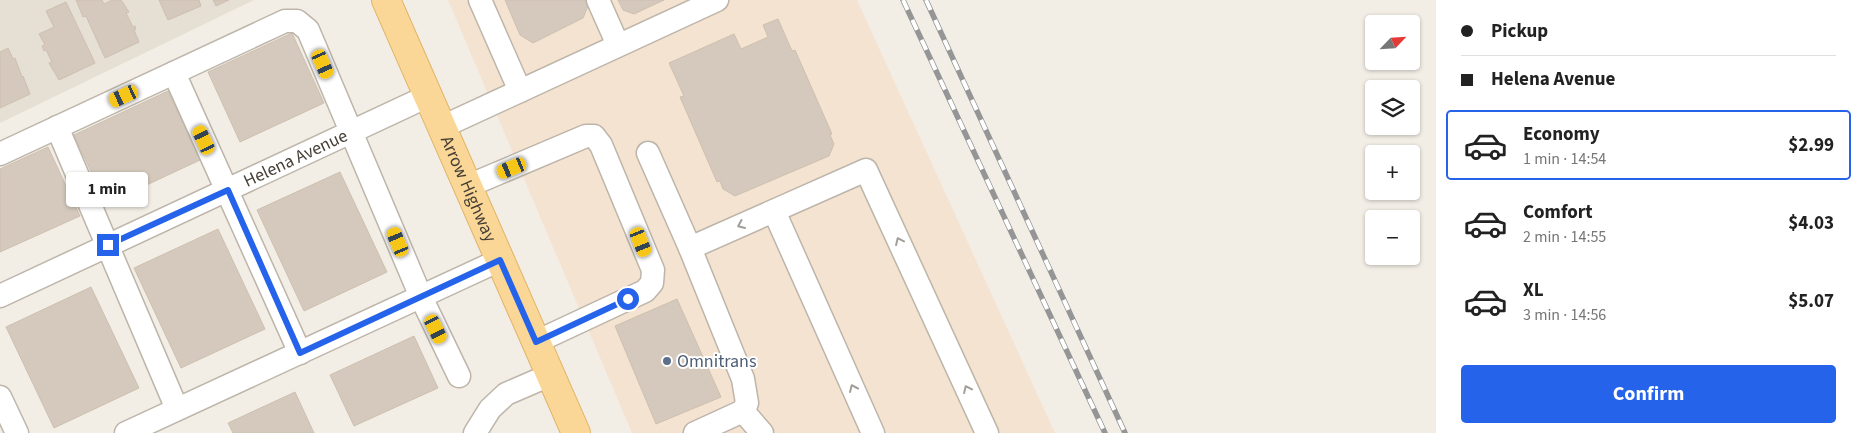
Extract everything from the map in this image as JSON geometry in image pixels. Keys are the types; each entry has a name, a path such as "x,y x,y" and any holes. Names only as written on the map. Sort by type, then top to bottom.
{"main road":[{"name":"Arrow Highway","path":"386,0 576,433"}],"lane":[{"path":"480,0 520,91"},
{"path":"598,0 618,46"},
{"path":"442,127 717,0"},
{"path":"0,154 285,21 297,21 308,30 421,297 459,376"},
{"path":"174,73 300,353"},
{"name":"Helena Avenue","path":"0,296 428,96"},
{"path":"57,127 177,410"},
{"path":"468,186 586,136 594,136 601,145 653,270 652,283 645,291 536,342"},
{"path":"648,153 690,248 743,379 747,403 743,411 694,433"},
{"path":"690,248 866,170 987,433"},
{"path":"774,210 873,433"},
{"path":"126,433 500,260"},
{"path":"475,433 490,408 506,394 550,375"},
{"path":"0,397 17,433"},
{"path":"743,411 762,433"}],"shaded area":[{"path":"0,0 254,0 0,123"},
{"path":"448,0 857,0 1055,433 632,433"}],"building":[{"path":"76,0 102,0 104,4 112,0 121,0 129,12 126,13 133,27 135,26 136,29 134,30 139,42 105,58 86,16 83,17"},
{"path":"159,0 199,0 201,6 168,20"},
{"path":"213,0 229,0 216,6"},
{"path":"505,0 586,0 588,6 583,18 533,43 520,35"},
{"path":"618,0 664,0 634,14 623,10"},
{"path":"66,2 95,63 59,80 49,63 52,62 46,50 44,51 42,46 45,45 39,34 54,27 46,11"},
{"path":"778,19 792,51 795,50 832,134 830,135 834,144 829,156 735,196 723,189 720,181 717,182 680,97 684,96 669,63 734,34 741,49 768,37 763,25"},
{"path":"292,33 324,103 240,142 208,72"},
{"path":"8,48 13,59 15,58 30,94 0,108 0,52"},
{"path":"168,91 200,160 106,204 74,135"},
{"path":"48,147 80,216 0,252 0,169"},
{"path":"340,172 387,272 304,311 257,210"},
{"path":"218,229 265,329 181,368 134,268"},
{"path":"91,287 139,388 54,428 6,327"},
{"name":"Omnitrans","path":"677,299 721,397 656,424 615,326"},
{"path":"414,336 438,388 354,426 330,375"},
{"path":"295,392 314,433 233,433 228,423"}],"railway":[{"path":"903,0 1105,433"},
{"path":"926,0 1125,433"}],"place":[{"name":"Omnitrans","path":"667,361"}],"route":[{"path":"108,245 228,190 300,353 500,260 536,342 628,299"}]}
